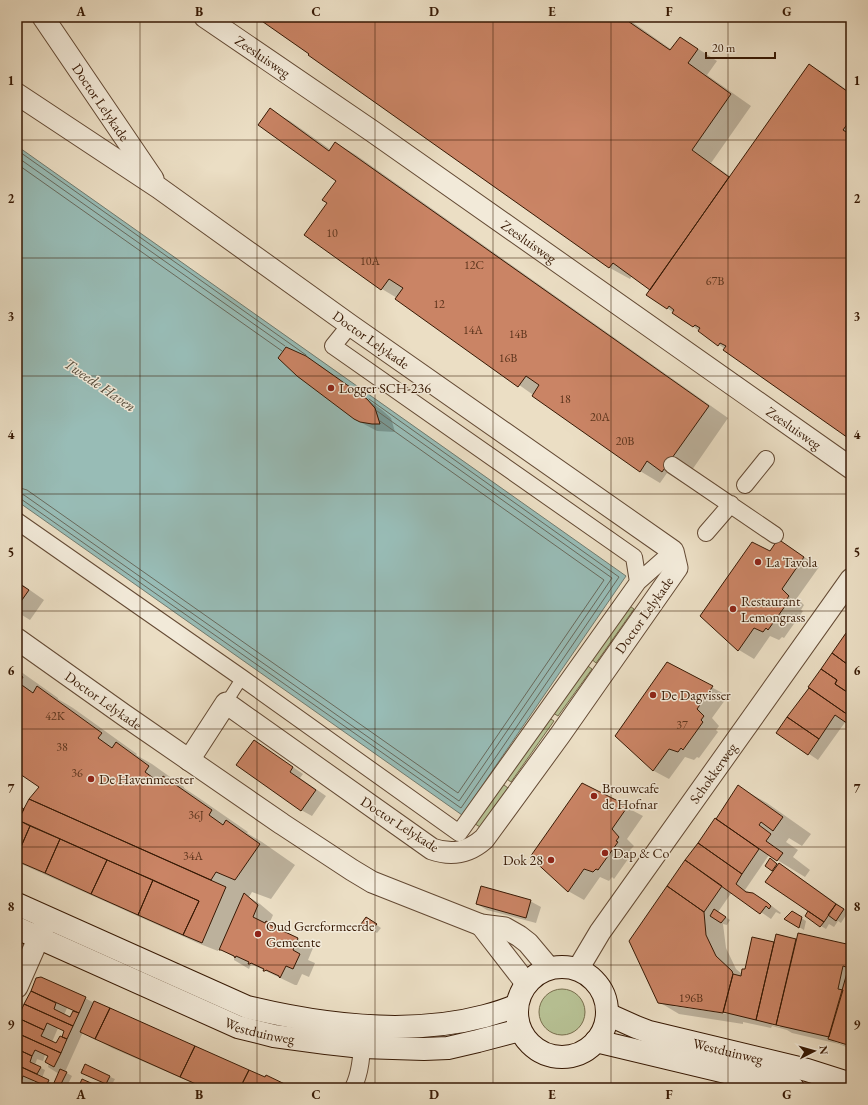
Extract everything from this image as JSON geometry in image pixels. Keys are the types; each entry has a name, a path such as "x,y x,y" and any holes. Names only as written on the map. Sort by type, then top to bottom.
{"main road":[{"name":"Westduinweg","path":"17,904 247,1007 277,1014 329,1022 362,1025 423,1026 475,1018 517,1005"},
{"name":"Westduinweg","path":"17,928 238,1027 274,1036 362,1047 424,1049 448,1048 478,1042 520,1030"},
{"path":"566,967 578,969 596,982 604,997 606,1022 602,1030 596,1041 587,1050 576,1055 561,1057 553,1056 537,1050 530,1044 520,1030 516,1014 519,997 526,983 541,971 549,968 566,967"},
{"name":"Westduinweg","path":"606,1014 636,1028 649,1032 807,1070 851,1084"},
{"name":"Westduinweg","path":"596,1041 793,1088"}],"street":[{"name":"Doctor Lelykade","path":"43,17 159,188"},
{"name":"Zeesluisweg","path":"205,17 379,136 851,468"},
{"name":"Doctor Lelykade","path":"17,94 159,188 350,325 673,551 677,568 560,735 484,839 466,851 455,854 442,853 432,849 226,703"},
{"path":"350,325 333,346 634,557 638,582"},
{"path":"745,485 766,459"},
{"path":"672,464 775,535"},
{"path":"706,533 731,504"},
{"path":"17,520 459,833 638,582 673,551"},
{"name":"Schokkerweg","path":"578,969 600,932 851,579"},
{"name":"Doctor Lelykade","path":"17,638 124,715 282,824 352,870 372,882 481,926 505,928 528,943 549,968"},
{"path":"190,760 226,703"},
{"path":"17,986 48,917"},
{"name":"Doctor Lelykade","path":"481,926 526,983"},
{"path":"353,1088 358,1078 362,1047 362,1025"}],"lane":[{"path":"226,703 242,678"}],"green space":[{"path":"627,604 634,609 596,663 589,657"},
{"path":"585,664 592,669 558,716 550,711"},
{"path":"546,716 554,721 511,782 504,777"},
{"path":"500,782 508,788 480,827 472,822"},
{"path":"567,989 579,995 584,1003 584,1021 579,1029 571,1034 557,1035 545,1029 540,1021 539,1007 545,995 553,990"}],"water":[{"name":"Tweede Haven","path":"17,146 626,576 462,815 17,501"}],"building":[{"path":"256,17 622,17 670,50 680,37 698,49 688,63 731,94 692,150 729,177 650,290 613,263 609,268"},
{"path":"809,64 851,94 851,119 843,130 851,135 851,440 723,350 726,346 720,343 718,346 698,331 700,328 695,325 693,327 672,313 674,310 669,306 667,309 646,295"},
{"path":"270,108 329,151 335,142 709,406 662,472 647,461 640,472 532,396 539,385 526,376 518,387 395,299 403,288 389,279 381,290 304,235 327,203 322,200 336,181 258,125"},
{"name":"Logger SCH-236","path":"286,347 306,356 367,399 375,408 380,424 360,422 354,419 297,376 278,358"},
{"path":"778,539 804,557 782,589 789,596 786,600 788,602 768,630 766,628 763,632 754,628 738,651 700,616 752,542 770,551"},
{"path":"17,582 29,590 17,607"},
{"path":"848,632 851,634 851,667 832,653 846,633 848,634"},
{"path":"832,653 851,667 850,694 835,684 837,680 821,669"},
{"path":"667,662 713,686 697,709 704,716 701,720 703,722 683,750 681,748 678,752 669,749 653,771 615,736"},
{"path":"821,669 837,680 835,684 851,694 851,717 808,687"},
{"name":"De Havenmeester","path":"17,672 23,677 19,683 33,693 37,686 102,733 98,738 112,748 116,742 149,766 145,772 159,782 163,776 212,810 209,815 223,825 226,820 260,844 235,880 216,872 211,880 29,799 39,787 17,772"},
{"path":"809,688 851,717 851,726 835,715 819,739 787,717"},
{"path":"787,717 819,739 808,755 776,733"},
{"path":"254,740 293,767 290,772 316,790 301,811 236,765"},
{"path":"582,783 628,806 612,829 619,837 616,841 618,842 598,870 596,869 593,872 584,869 568,892 530,857"},
{"path":"738,785 783,817 773,831 761,822 759,825 771,834 766,841 783,853 777,861 716,819"},
{"path":"29,799 226,887 202,943 183,935 199,901 18,820"},
{"path":"17,805 24,809 17,823"},
{"path":"715,818 759,849 742,874 698,843"},
{"path":"18,820 30,826 17,856 17,823"},
{"path":"30,826 60,839 45,873 17,861 17,856"},
{"path":"60,839 107,860 91,894 45,873"},
{"path":"698,843 742,874 736,884 746,892 753,893 768,903 771,906 769,909 766,906 760,914 685,860"},
{"path":"770,858 777,864 772,871 765,866"},
{"path":"107,860 153,880 138,915 91,894"},
{"path":"685,860 722,886 704,912 667,886"},
{"path":"779,863 836,904 824,922 765,882"},
{"path":"153,880 199,901 183,935 138,915"},
{"path":"481,886 531,900 526,918 476,904"},
{"path":"667,886 704,912 706,935 716,956 732,971 733,974 723,1013 658,1003 629,941"},
{"name":"Oud Gereformeerde Gemeente","path":"244,893 258,905 253,917 265,923 266,921 268,924 281,930 281,928 283,931 298,938 293,950 300,954 293,969 286,966 280,978 279,976 266,970 263,971 264,969 251,963 248,964 249,962 236,956 235,958 234,956 219,950"},
{"path":"836,904 844,909 836,921 828,915"},
{"path":"714,909 726,917 721,923 710,916"},
{"path":"792,911 802,917 799,928 784,919"},
{"path":"808,911 824,922 820,927 805,916"},
{"path":"366,917 377,924 371,931 361,924"},
{"path":"798,933 851,945 851,959 849,968 843,966 838,989 843,990 829,1037 776,1025"},
{"path":"776,934 796,939 776,1025 756,1020"},
{"path":"752,937 774,942 756,1020 723,1012 733,974 741,976 742,969 745,969"},
{"path":"851,959 851,1046 828,1039"},
{"path":"41,977 86,997 79,1013 31,991 36,978"},
{"path":"31,991 56,1003 54,1009 70,1017 73,1011 79,1013 73,1026 24,1004"},
{"path":"94,1001 110,1008 95,1039 80,1032"},
{"path":"24,1004 73,1026 67,1039 62,1037 64,1031 47,1023 44,1030 18,1018"},
{"path":"110,1008 195,1046 180,1077 95,1039"},
{"path":"18,1018 44,1030 41,1036 56,1043 60,1036 67,1039 61,1053 17,1033"},
{"path":"17,1033 61,1053 54,1067 45,1062 48,1056 35,1050 32,1056 17,1049"},
{"path":"195,1046 249,1070 240,1088 205,1088 180,1077"},
{"path":"17,1049 32,1056 30,1062 41,1067 37,1074 17,1065"},
{"path":"85,1064 110,1076 106,1084 81,1073"},
{"path":"17,1065 49,1080 46,1086 23,1076 21,1082 17,1081"},
{"path":"60,1069 67,1072 59,1088 53,1085"},
{"path":"249,1070 265,1077 266,1075 293,1088 240,1088"},
{"path":"82,1079 102,1088 78,1088"}],"place":[{"name":"Logger SCH-236","path":"331,388"},
{"name":"La Tavola","path":"758,562"},
{"name":"Restaurant Lemongrass","path":"733,609"},
{"name":"De Dagvisser","path":"653,695"},
{"name":"De Havenmeester","path":"91,779"},
{"name":"Brouwcafe de Hofnar","path":"594,796"},
{"name":"Dap & Co","path":"605,853"},
{"name":"Dok 28","path":"551,860"},
{"name":"Oud Gereformeerde Gemeente","path":"258,934"}]}
